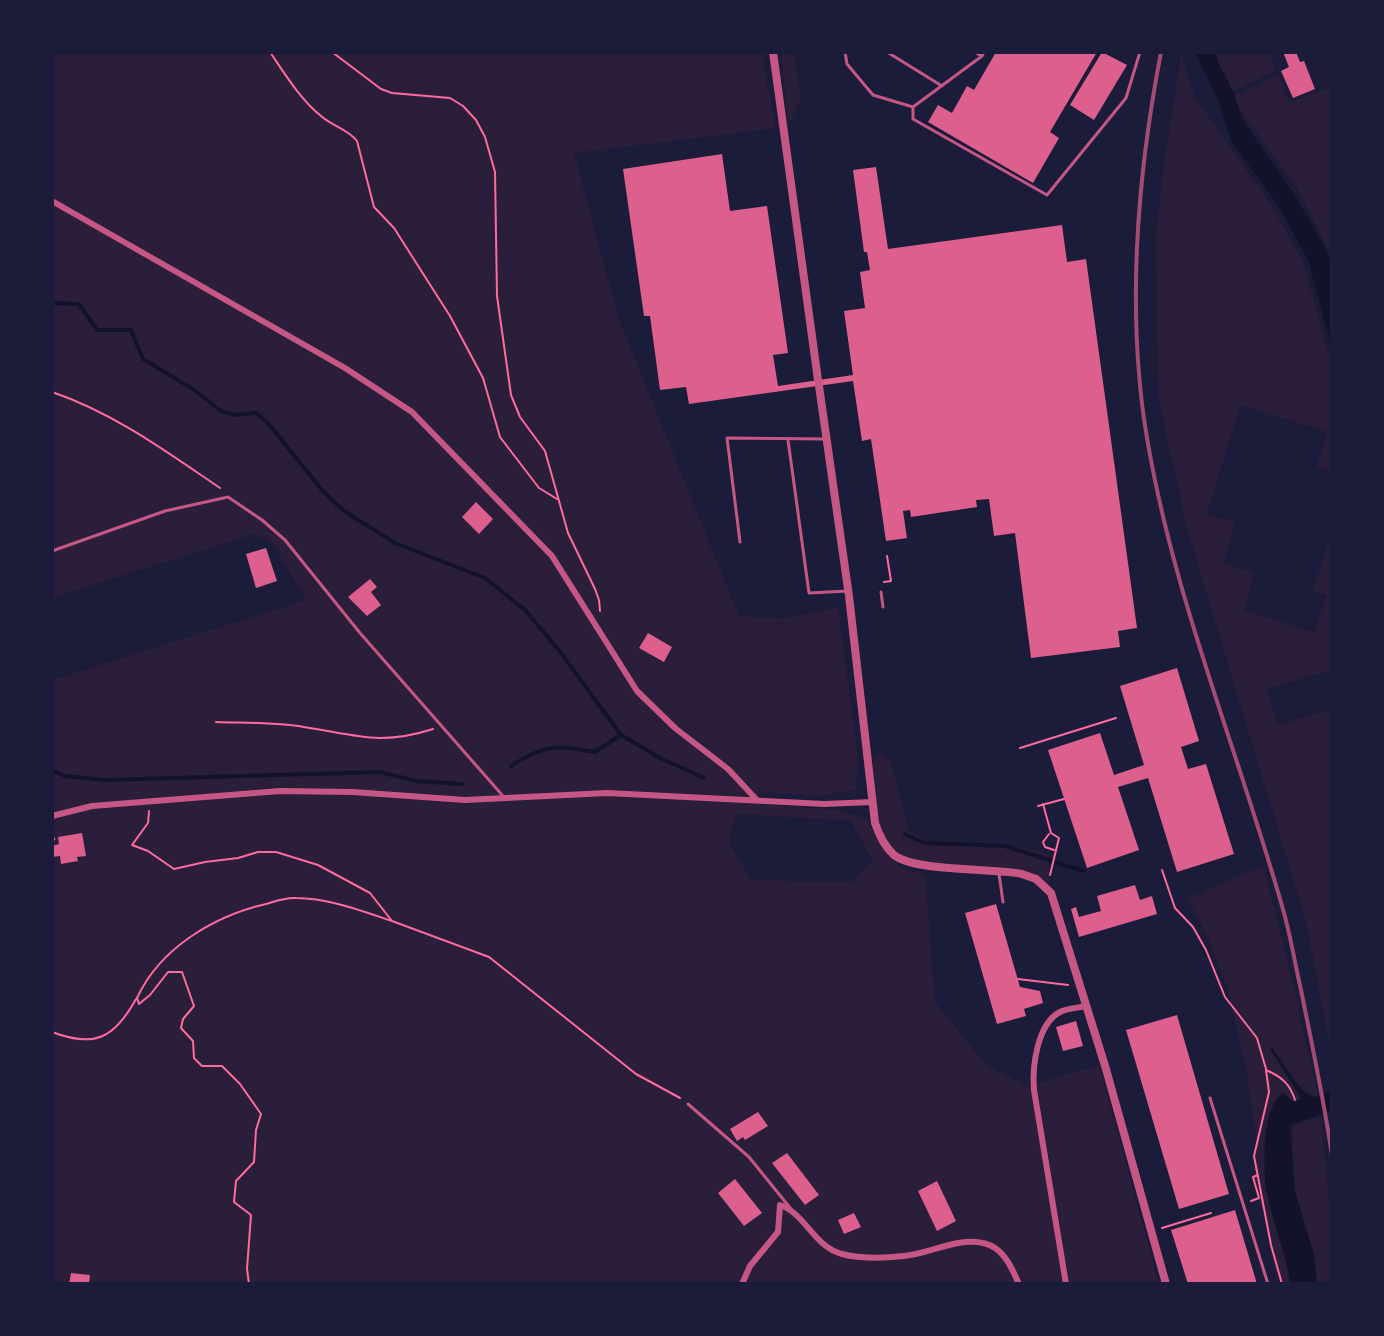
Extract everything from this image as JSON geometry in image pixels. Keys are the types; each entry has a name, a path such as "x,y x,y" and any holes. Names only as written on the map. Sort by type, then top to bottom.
{"street":[{"path":"773,52 879,834 900,859 926,865 999,870 1030,876 1051,893 1166,1284"},
{"path":"52,201 345,368 412,412 552,556 637,691 675,728 728,769 756,799"},
{"path":"52,816 92,806 280,791 353,792 465,800 607,793 824,804 873,802"},
{"path":"1066,1284 1034,1090 1033,1065 1039,1043 1053,1018 1059,1012 1086,1006"},
{"path":"742,1284 750,1266 778,1232 780,1205 791,1209 819,1241 834,1251 849,1255 906,1256 948,1246 983,1243 1003,1256 1019,1284"}],"lane":[{"path":"845,52 847,64 873,95 913,107"},
{"path":"887,52 942,86"},
{"path":"974,52 983,54"},
{"path":"913,107 913,119 1047,195 1126,98 1140,52"},
{"path":"913,107 983,54"},
{"path":"740,542 727,438 826,439"},
{"path":"788,440 809,593 848,591"},
{"path":"52,551 165,511 228,497 285,540 341,611 503,796"},
{"path":"881,592 883,607"},
{"path":"999,870 1003,902"},
{"path":"1210,1098 1268,1284"},
{"path":"688,1104 749,1157 791,1209"}],"path":[{"path":"270,52 321,117 357,141 374,207 394,228 457,328 483,378 500,437 539,488 558,499"},
{"path":"332,52 381,89 392,93 450,98 463,106 480,129 495,172 497,296 511,395 520,417 545,451 568,533 599,600 598,627"},
{"path":"52,392 100,412 160,446 228,497"},
{"path":"884,582 891,581 887,556"},
{"path":"1020,748 1116,718"},
{"path":"216,722 301,726 368,739 405,738 442,726"},
{"path":"1038,806 1064,799"},
{"path":"149,802 148,823 132,845 148,851 174,869 258,852 286,854 318,865 370,893 392,921"},
{"path":"1043,804 1051,833 1059,838 1051,868"},
{"path":"1051,833 1043,842 1045,847 1055,852"},
{"path":"1162,870 1175,908 1193,927 1206,950 1225,997 1257,1038 1269,1092 1254,1156 1282,1284"},
{"path":"52,1032 75,1041 93,1041 107,1035 131,1009 144,983 170,953 219,919 252,907 299,897 392,921 489,957 636,1074 688,1104"},
{"path":"137,998 139,1004 168,972 182,972 194,1006 183,1019 181,1028 193,1041 194,1058 202,1066 222,1066 240,1084 261,1114 256,1130 254,1162 236,1181 234,1202 251,1215 247,1269 249,1284"},
{"path":"1018,979 1081,987"},
{"path":"1266,1070 1281,1077 1295,1100"},
{"path":"1242,1204 1259,1198 1253,1177 1258,1175"},
{"path":"1151,1231 1211,1213"}],"shaded area":[{"path":"52,52 765,52 764,67 776,128 574,153 618,316 739,616 783,619 838,607 858,756 856,789 821,796 759,792 757,804 841,810 865,819 902,869 925,874 935,1002 987,1066 1034,1089 1038,1083 1099,1065 1159,1284 52,1284 52,680 306,600 272,543 254,534 52,598","holes":["737,814 851,821 873,861 852,882 751,880 729,842"]},
{"path":"781,52 794,52 801,100 788,126"},
{"path":"1195,52 1216,52 1242,119 1293,192 1327,251 1332,268 1332,349 1308,260 1278,205 1232,143 1218,99"},
{"path":"1216,52 1269,52 1276,71 1233,91"},
{"path":"1181,54 1195,97 1273,208 1303,262 1332,365 1332,471 1317,467 1327,432 1241,405 1207,513 1235,523 1223,563 1255,573 1244,610 1314,632 1326,595 1313,591 1332,531 1332,670 1267,689 1278,725 1332,709 1332,1056 1306,922 1188,532 1158,397 1156,236"},
{"path":"1279,75 1289,103 1332,87 1332,260 1297,188 1231,97"},
{"path":"882,753 890,759 909,830 932,843 1010,845 1049,854 1049,887 1003,868 933,864 903,856 891,848 879,829 876,808 873,756"},
{"path":"1263,866 1318,1097 1303,1089 1270,1049 1300,1097 1300,1100 1291,1102 1267,1192 1287,1258 1290,1284 1278,1284 1253,1169 1257,1145 1246,1068 1228,990 1209,939 1187,898"},
{"path":"1272,1047 1308,1095 1316,1097 1332,1089 1332,1111 1290,1125 1294,1189 1314,1255 1317,1284 1290,1284 1267,1193 1265,1138 1271,1110 1284,1093 1292,1102 1300,1100 1270,1049"},
{"path":"1321,1116 1332,1229 1332,1284 1317,1284 1314,1255 1295,1189 1292,1126"}],"building":[{"path":"996,52 1097,52 1050,132 1059,138 1033,183 928,122 938,105 952,113 967,86 974,90"},
{"path":"1102,52 1127,65 1094,120 1070,105"},
{"path":"1283,52 1296,52 1300,62 1304,61 1315,89 1293,98 1281,71 1289,67"},
{"path":"722,154 730,211 767,206 788,353 773,355 778,386 853,375 844,311 865,308 860,272 870,270 867,252 864,252 853,170 876,167 888,249 1062,225 1067,262 1086,259 1137,628 1118,631 1120,647 1031,658 1015,533 994,536 989,499 976,500 977,507 911,517 910,510 903,511 907,538 886,541 871,439 862,441 853,381 689,404 686,387 660,390 650,316 644,316 623,169"},
{"path":"476,502 493,519 479,534 462,517"},
{"path":"266,548 277,581 256,588 246,554"},
{"path":"370,579 377,587 371,592 381,605 367,616 348,597"},
{"path":"648,633 672,647 664,662 639,648"},
{"path":"1177,668 1199,741 1181,747 1188,769 1206,764 1234,854 1177,872 1148,778 1118,787 1139,850 1087,868 1048,750 1100,733 1114,775 1144,765 1120,686"},
{"path":"82,833 86,856 61,864 60,856 52,857 52,846 59,844 58,837"},
{"path":"1135,885 1140,900 1152,896 1157,914 1079,937 1071,909 1076,907 1079,917 1101,911 1097,896"},
{"path":"996,904 1020,987 1040,991 1043,1003 1024,1009 1026,1016 997,1024 965,913"},
{"path":"1177,1015 1229,1194 1179,1209 1126,1030"},
{"path":"1076,1021 1083,1046 1063,1051 1056,1027"},
{"path":"758,1112 768,1126 745,1140 743,1137 737,1141 730,1129"},
{"path":"787,1153 819,1195 805,1205 772,1163"},
{"path":"735,1179 762,1213 744,1226 718,1193"},
{"path":"937,1181 956,1221 937,1231 918,1191"},
{"path":"1235,1210 1257,1284 1188,1284 1171,1230"},
{"path":"854,1213 861,1227 844,1234 838,1220"},
{"path":"71,1273 90,1275 89,1284 69,1284"}],"waterway":[{"path":"52,303 79,304 97,330 131,330 143,359 193,389 221,411 236,415 256,413 267,422 323,491 344,511 395,543 485,578 525,610 558,649 621,735 662,759 704,778"},
{"path":"511,766 551,748 595,752 621,735"},
{"path":"52,770 65,776 105,780 380,772 416,781 462,784"},
{"path":"905,834 925,843 1005,846 1083,871"}],"railway":[{"path":"1161,52 1146,143 1138,235 1136,327 1144,419 1155,482 1187,606 1286,922 1332,1156"}]}
